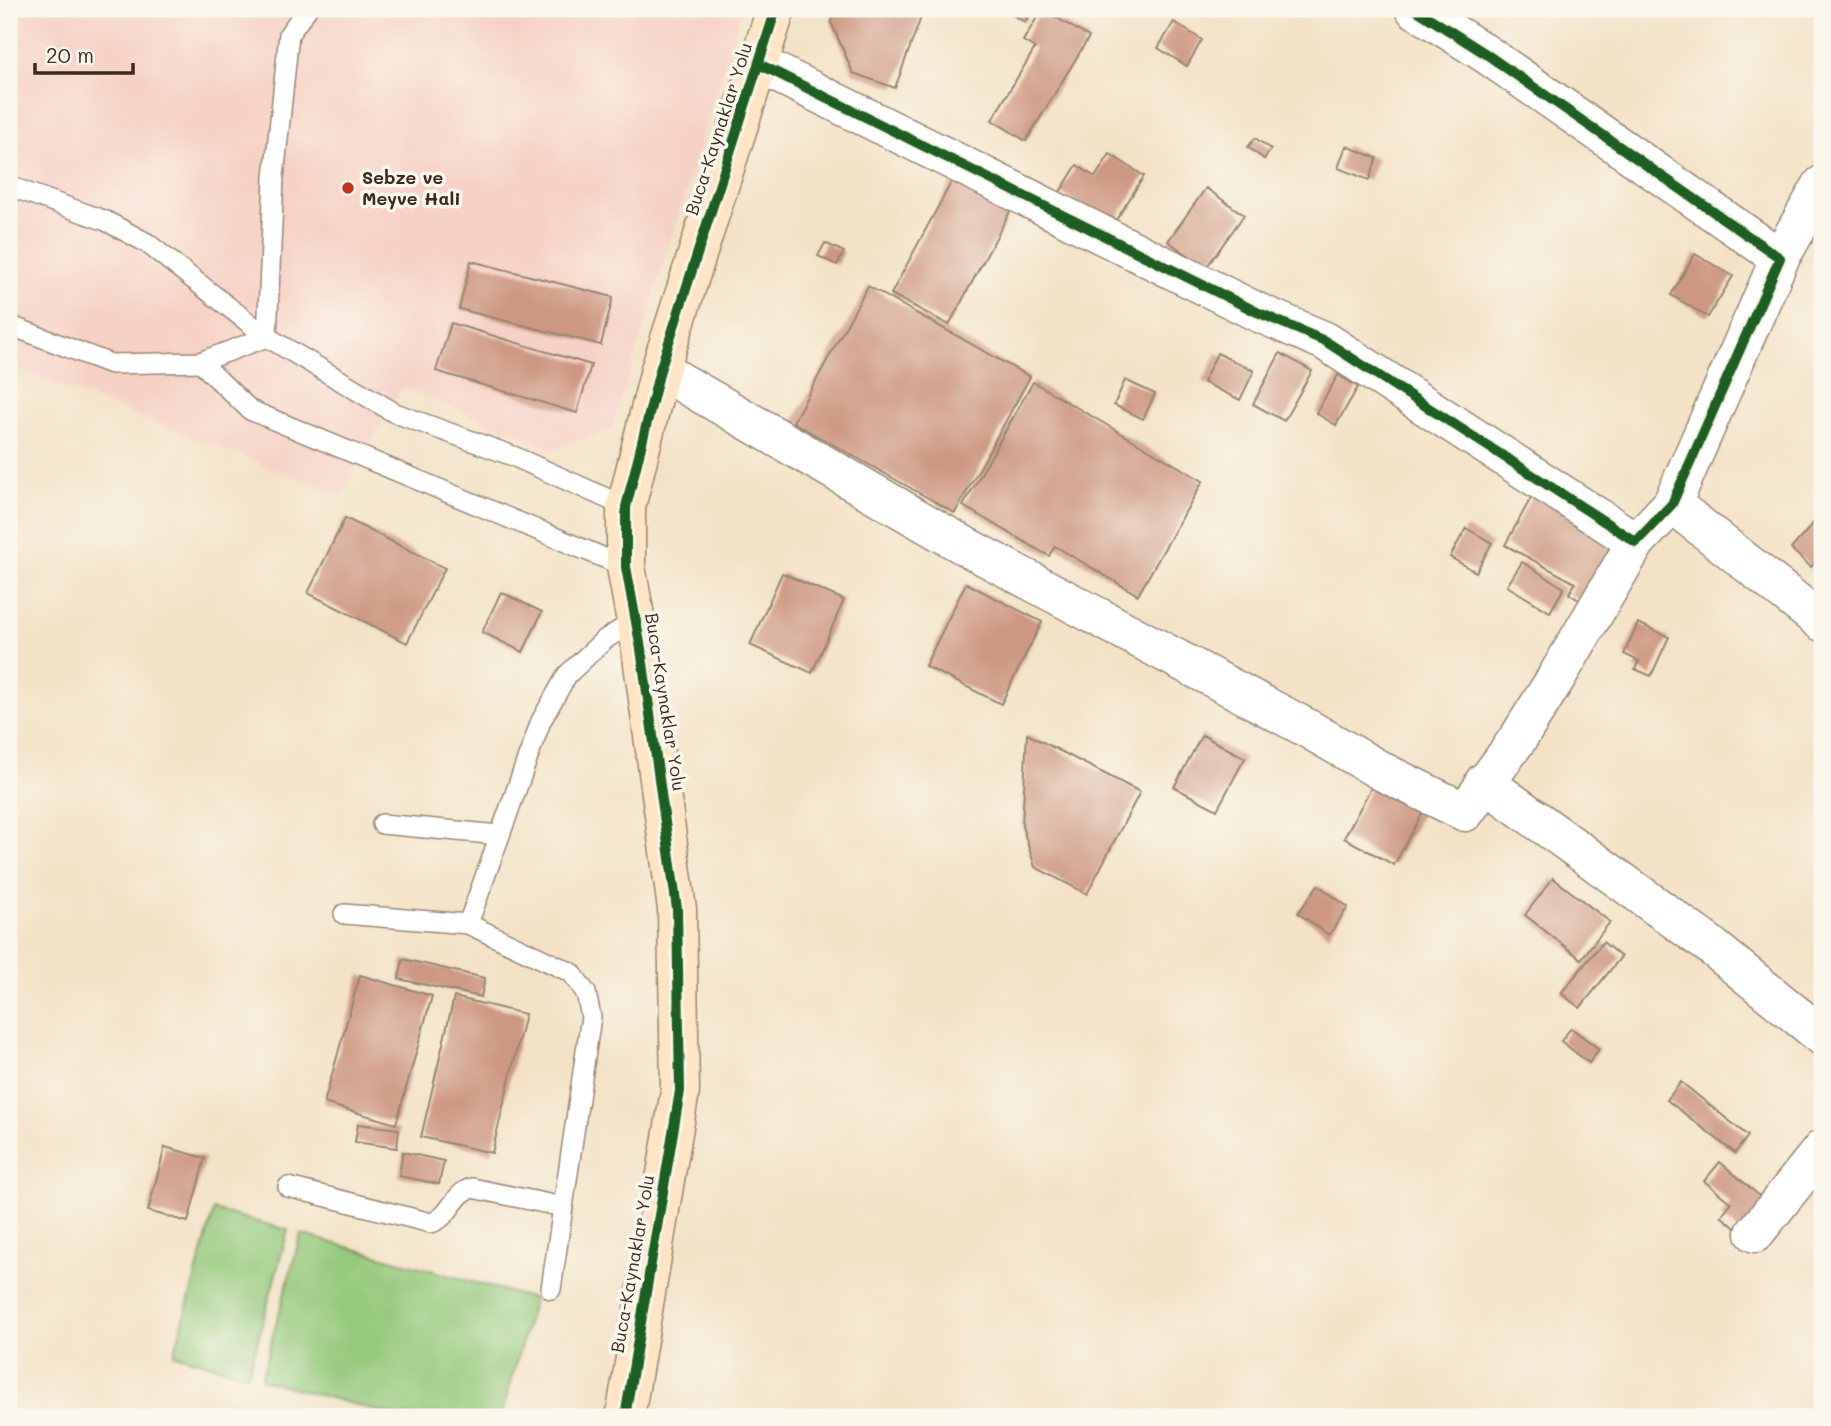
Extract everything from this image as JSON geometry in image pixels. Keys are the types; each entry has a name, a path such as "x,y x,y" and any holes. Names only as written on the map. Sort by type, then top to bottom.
{"street":[{"name":"Buca-Kaynaklar Yolu","path":"625,1417 680,1091 677,909 626,567 626,507 660,370 776,9"},
{"path":"1416,9 1486,54 1780,258"},
{"path":"759,64 1257,312 1325,341 1636,542"},
{"path":"660,370 965,546 1305,727 1381,771 1465,812 1484,782 1519,737 1636,542 1672,504 1780,258 1813,225 1822,185"},
{"path":"1672,504 1822,622"},
{"path":"1484,782 1710,946 1822,1035"},
{"path":"1755,1233 1822,1149"}],"lane":[{"path":"267,337 274,177 289,34 307,9"},
{"path":"9,186 106,221 147,243 267,337 395,413 513,456 626,507"},
{"path":"9,325 111,364 200,362 267,337"},
{"path":"200,362 250,410 626,567"},
{"path":"468,924 541,721 567,676 604,640 636,620"},
{"path":"382,824 500,835"},
{"path":"344,914 468,924 572,973 586,993 591,1017 551,1289"},
{"path":"288,1187 431,1223 442,1218 460,1194 472,1188 563,1207"}],"shaded area":[{"name":"Sebze ve Meyve Hali","path":"9,9 742,9 612,430 553,449 402,387 341,495 9,366"}],"green space":[{"path":"214,1210 288,1230 248,1375 174,1354"},
{"path":"301,1234 534,1299 501,1417 400,1417 261,1379"}],"building":[{"path":"835,9 924,9 895,88 853,73 831,22"},
{"path":"1010,9 1032,9 1025,22 1008,12"},
{"path":"1042,9 1089,37 1026,141 992,120 1035,48 1023,41"},
{"path":"1174,22 1202,40 1187,66 1158,48"},
{"path":"1255,138 1271,149 1264,159 1248,147"},
{"path":"1346,146 1377,158 1369,180 1338,168"},
{"path":"1110,154 1144,176 1113,225 1060,192 1077,165 1095,177"},
{"path":"954,177 1012,208 949,325 891,294"},
{"path":"1206,188 1244,215 1206,268 1168,241"},
{"path":"825,243 844,252 837,265 818,256"},
{"path":"1695,254 1733,276 1708,317 1671,295"},
{"path":"471,261 613,297 601,345 459,309"},
{"path":"868,286 1030,377 955,513 793,422"},
{"path":"451,323 591,365 577,413 436,371"},
{"path":"1217,353 1254,371 1240,400 1203,382"},
{"path":"1280,353 1312,371 1284,421 1253,404"},
{"path":"1338,375 1358,387 1336,425 1316,413"},
{"path":"1125,380 1155,394 1143,419 1114,405"},
{"path":"1033,382 1203,481 1138,595 1055,546 1049,556 963,506"},
{"path":"1532,496 1624,546 1591,607 1569,594 1575,583 1505,545"},
{"path":"345,518 445,568 407,643 308,593"},
{"path":"1817,519 1822,524 1822,554 1811,567 1791,549"},
{"path":"1466,528 1492,543 1476,572 1450,557"},
{"path":"1522,562 1564,588 1550,612 1507,586"},
{"path":"782,573 844,600 812,673 750,645"},
{"path":"966,583 1042,622 1001,704 925,666"},
{"path":"501,592 542,612 523,652 482,632"},
{"path":"1638,623 1669,637 1651,676 1635,669 1639,661 1624,654"},
{"path":"1027,734 1140,792 1087,894 1035,867 1022,826"},
{"path":"1202,735 1245,758 1217,810 1174,787"},
{"path":"1373,784 1423,812 1394,865 1344,838"},
{"path":"1553,878 1610,922 1581,959 1525,915"},
{"path":"1318,885 1348,907 1329,935 1298,913"},
{"path":"1603,942 1621,957 1580,1008 1561,993"},
{"path":"403,959 485,978 481,997 399,979"},
{"path":"360,975 432,996 396,1124 324,1103"},
{"path":"454,997 525,1014 492,1153 421,1137"},
{"path":"1571,1028 1599,1049 1589,1063 1561,1041"},
{"path":"1681,1082 1748,1136 1735,1153 1667,1100"},
{"path":"358,1124 399,1129 397,1148 355,1142"},
{"path":"165,1147 205,1158 188,1222 148,1211"},
{"path":"403,1152 444,1161 439,1184 399,1176"},
{"path":"1720,1162 1769,1204 1744,1235 1721,1216 1731,1203 1704,1181"}],"cycle path":[{"path":"625,1417 680,1091 677,909 641,649 626,567 626,507 660,370 776,9"},
{"path":"759,64 1257,312 1325,341 1636,542 1672,504 1780,258 1486,54 1415,9"}],"place":[{"name":"Sebze ve Meyve Hali","path":"348,188"}]}
